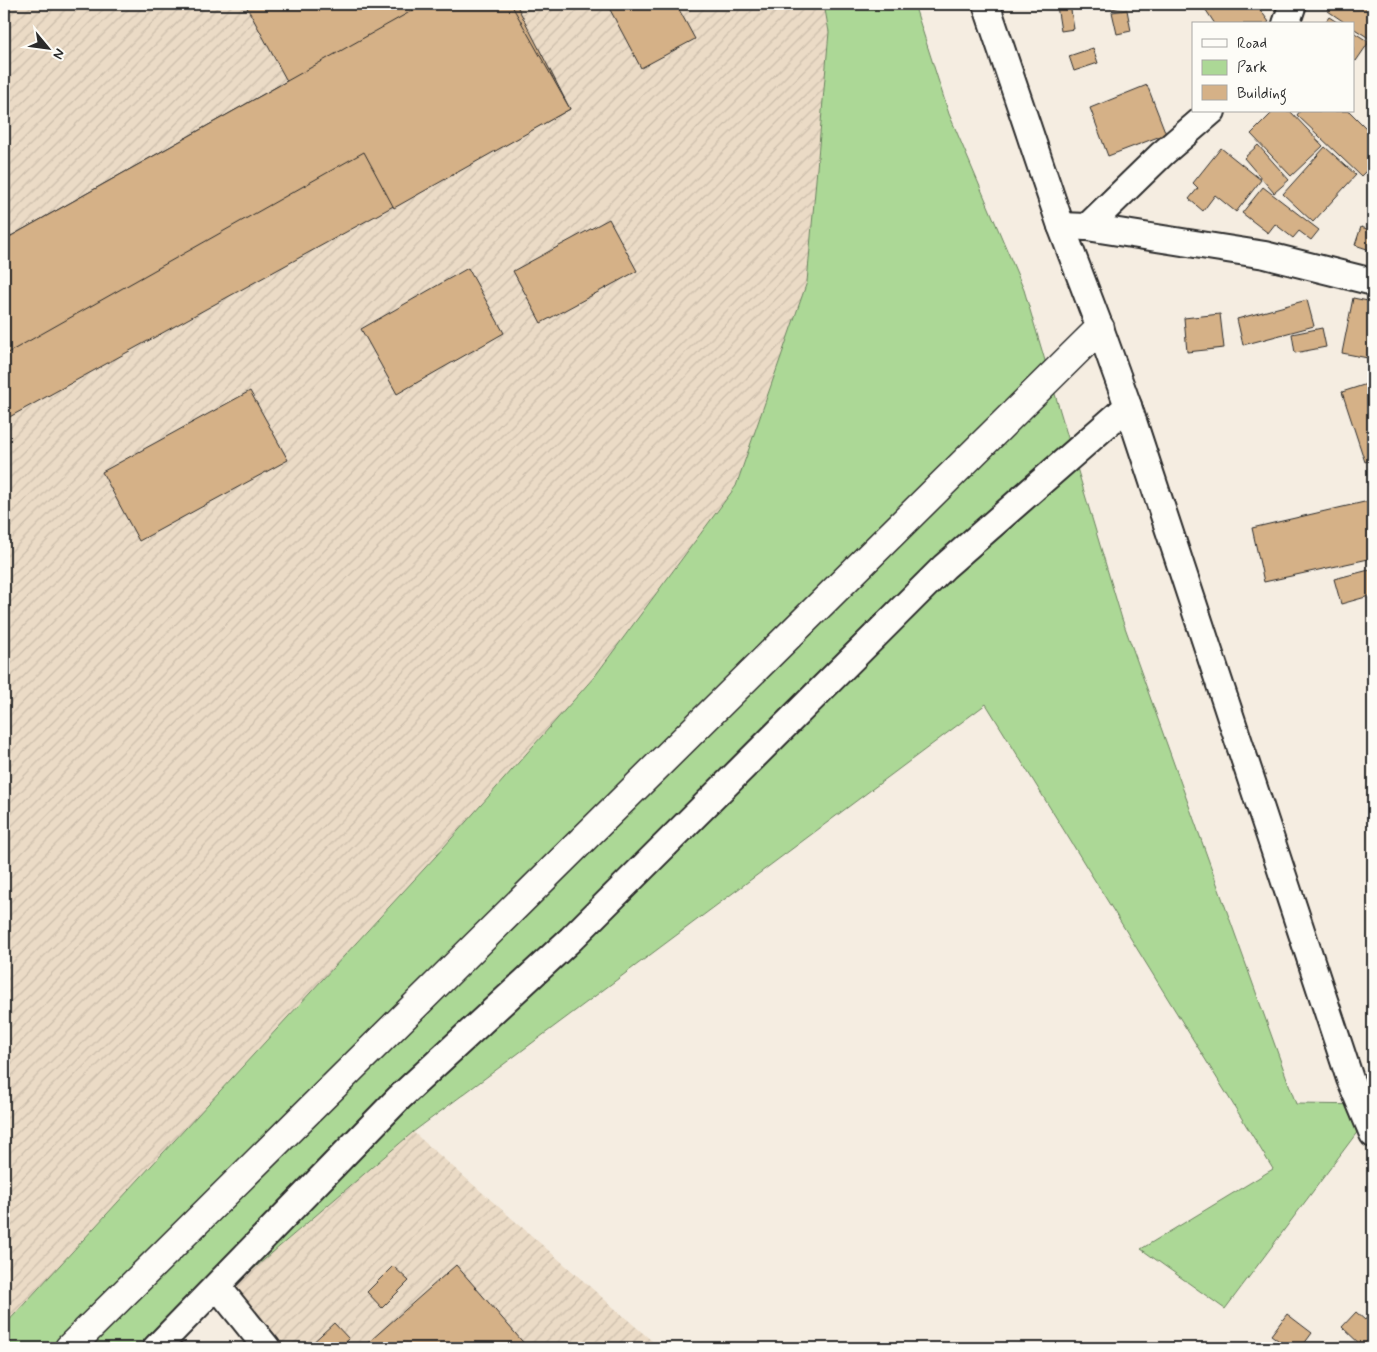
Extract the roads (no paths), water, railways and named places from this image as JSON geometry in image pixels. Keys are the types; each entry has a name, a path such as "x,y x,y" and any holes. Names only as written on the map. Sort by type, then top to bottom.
{"street":[{"path":"986,4 1061,226 1128,406 1350,1079 1373,1134"},
{"path":"1287,22 1293,4"},
{"path":"1087,228 1162,154 1211,112"},
{"path":"1061,226 1087,228 1265,255 1373,282"},
{"path":"69,1348 1100,328"},
{"path":"156,1348 399,1098 571,939 944,566 1128,406"},
{"path":"217,1286 267,1348"}]}
